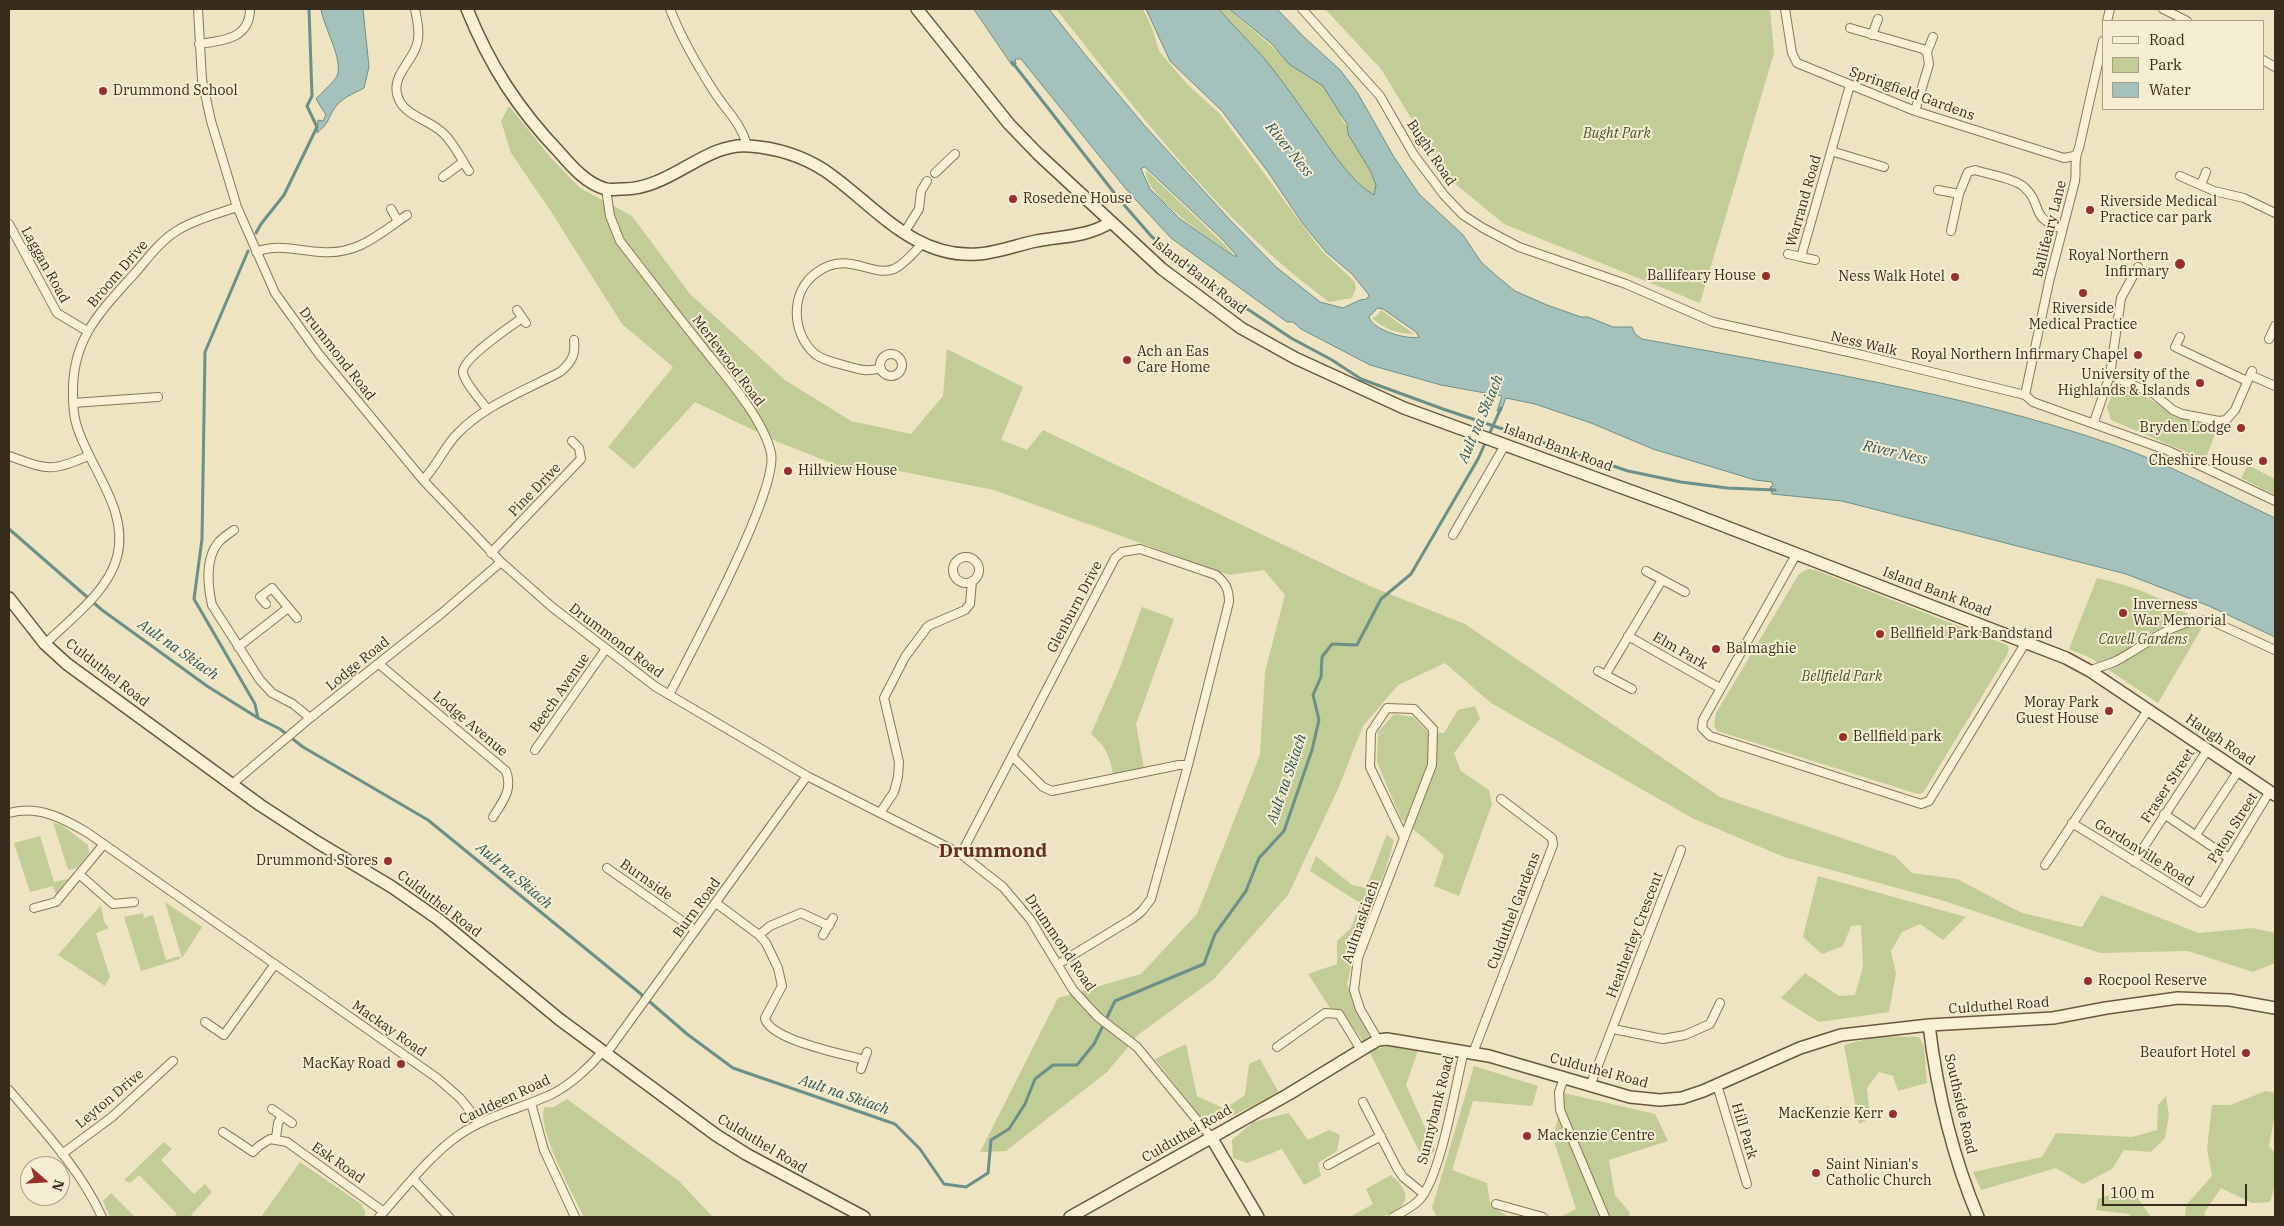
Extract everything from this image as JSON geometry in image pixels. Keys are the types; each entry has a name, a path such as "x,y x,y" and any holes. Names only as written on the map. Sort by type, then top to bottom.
{"main road":[{"path":"468,9 491,60 521,109 576,170 606,189 635,189 658,183 720,150 747,145 777,150 822,169 904,233 923,243 943,250 979,254 1050,238 1093,232 1111,222"},
{"name":"Island Bank Road","path":"917,9 1009,124 1038,154 1162,268 1241,328 1295,358 1404,408 1797,554 2066,658 2090,671 2148,710"},
{"name":"Culduthel Road","path":"9,598 46,644 68,664 232,785 317,842 392,886 438,919 559,1019 683,1112 746,1154 864,1217"},
{"name":"Haugh Road","path":"2148,710 2273,793"},
{"name":"Culduthel Road","path":"1070,1217 1211,1136 1289,1094 1378,1040 1399,1040 1468,1052 1630,1097 1660,1100 1682,1098 1717,1085 1800,1048 1841,1034 1930,1025 2053,1018 2116,1006 2178,998 2230,1000 2275,1008"},
{"name":"Southside Road","path":"1930,1025 1934,1068 1950,1140 1978,1217"},
{"path":"1211,1136 1258,1217"}],"street":[{"name":"Drummond Road","path":"198,9 202,80 211,121 238,207 275,293 295,323 423,480 491,553 552,607 605,650 669,695 807,776 961,854 1003,887 1018,902 1073,990 1098,1017 1137,1047 1211,1136"},
{"path":"199,44 229,40 239,35 250,17 250,9"},
{"path":"414,9 418,34 417,45 402,68 397,80 398,97 408,111 444,133 469,171"},
{"path":"670,9 699,67 714,92 738,122 747,145"},
{"name":"Bught Road","path":"1302,9 1380,96 1430,178 1463,215 1518,247 1626,284 1713,322"},
{"name":"Springfield Gardens","path":"1785,9 1792,53 1798,63 1915,110 2064,158 2074,156"},
{"path":"2163,9 2185,20"},
{"path":"1872,35 1878,19"},
{"path":"1850,28 1923,49 1927,52"},
{"path":"1915,110 1929,64 1927,52 1934,36"},
{"name":"Ballifeary Lane","path":"2025,395 2076,172 2074,156 2079,148 2102,45"},
{"path":"2264,61 2275,67"},
{"name":"Warrand Road","path":"1801,257 1850,85"},
{"name":"Warrand Road","path":"1831,151 1884,167"},
{"path":"936,173 955,154"},
{"path":"444,176 464,162"},
{"path":"1951,231 1958,194 1968,172 1975,170 2022,185 2028,192 2042,219 2046,223 2062,229"},
{"path":"2200,185 2206,172"},
{"path":"2180,176 2214,191 2244,198 2275,213"},
{"path":"904,233 919,209 920,191 927,180"},
{"name":"Merlewood Road","path":"606,189 610,216 620,241 734,386 768,444 771,454 771,467 764,496 708,620 669,695"},
{"path":"1938,190 1958,194"},
{"name":"Broom Drive","path":"46,644 95,594 112,570 117,557 120,536 117,517 111,500 88,456 75,420 73,403 74,367 79,348 97,316 168,237 190,223 238,207"},
{"path":"391,209 398,221"},
{"path":"256,252 265,248 280,247 320,252 352,249 366,244 407,215"},
{"name":"Laggan Road","path":"9,224 57,313 88,331"},
{"path":"881,368 864,371 825,360 816,354 803,340 799,330 798,301 805,286 816,273 825,268 850,263 880,270 893,269 906,260 923,243"},
{"name":"Warrand Road","path":"1788,254 1815,260"},
{"path":"2094,422 2110,375 2121,298 2138,267"},
{"path":"487,409 468,383 464,374 464,368 474,355 524,321 517,310"},
{"name":"Ness Walk","path":"1713,322 1862,355 2025,395 2033,402 2094,422 2168,451 2275,501"},
{"path":"2269,339 2275,326"},
{"path":"2180,338 2175,347 2275,386"},
{"path":"423,480 437,464 457,434 487,409 560,372 573,358 575,350 574,340"},
{"path":"2110,375 2154,394 2182,414 2220,421 2226,420 2235,410 2250,376"},
{"path":"73,403 158,397"},
{"name":"Pine Drive","path":"491,553 581,459 581,453 572,441"},
{"path":"1453,535 1505,445"},
{"path":"9,456 53,468 63,467 88,456"},
{"path":"234,530 220,541 214,549 211,561 209,591 212,605 238,647 268,689 293,704 310,718"},
{"name":"Glenburn Drive","path":"961,854 1116,558 1122,552 1140,549 1216,575 1224,582 1229,592 1229,602 1188,766 1150,898 1142,911 1132,920 1058,964"},
{"path":"1797,554 1703,720 1702,728 1710,736 1921,804 1929,801 2026,642"},
{"name":"Lodge Road","path":"232,785 310,718 379,664 501,562"},
{"path":"1646,571 1686,592"},
{"path":"1606,674 1662,580"},
{"path":"880,813 894,792 898,777 898,762 884,698 905,657 928,626 965,610 970,604 972,581"},
{"path":"266,604 260,598 272,588 297,618"},
{"path":"238,647 288,608"},
{"path":"2090,671 2115,661 2181,625 2202,620 2212,621 2275,650"},
{"name":"Elm Park","path":"1628,636 1720,688"},
{"name":"Beech Avenue","path":"536,750 605,650"},
{"name":"Lodge Avenue","path":"379,664 506,771 510,781 509,792 495,814 489,805"},
{"path":"1598,671 1632,689"},
{"name":"Aultnaskiach","path":"1378,1040 1360,1009 1354,990 1358,958 1432,765 1433,729 1414,709 1387,708 1371,732 1370,767 1404,838"},
{"name":"Gordonville Road","path":"2045,865 2148,710"},
{"name":"Fraser Street","path":"2134,862 2208,749"},
{"path":"1012,756 1043,787 1052,791 1178,765 1188,766"},
{"path":"2196,835 2239,770"},
{"name":"Burn Road","path":"604,1052 642,1005 807,776"},
{"name":"Paton Street","path":"2202,903 2229,858 2273,793"},
{"name":"Culduthel Gardens","path":"1468,1052 1553,845 1552,838 1501,799"},
{"name":"Mackay Road","path":"9,813 23,809 48,813 66,820 104,844 444,1083 460,1098 480,1123"},
{"path":"2164,814 2229,858"},
{"name":"Gordonville Road","path":"2072,823 2202,903"},
{"path":"34,908 56,902 104,844"},
{"name":"Heatherley Crescent","path":"1590,1086 1681,850"},
{"name":"Burnside","path":"607,868 695,930"},
{"path":"79,874 113,904 134,902"},
{"path":"716,903 759,935 771,952 782,980 780,991 766,1018 769,1026 788,1038 864,1060"},
{"path":"759,935 770,926 801,913 829,926"},
{"path":"823,935 833,918"},
{"path":"205,1022 224,1035 275,964"},
{"path":"1612,1029 1663,1039 1685,1035 1710,1024 1720,1003"},
{"path":"1277,1047 1325,1013 1339,1014 1361,1050"},
{"name":"Cauldeen Road","path":"381,1214 413,1179 459,1135 480,1123 552,1094 569,1083 604,1052"},
{"path":"862,1069 867,1052"},
{"name":"Sunnybank Road","path":"1393,1217 1412,1206 1424,1194 1431,1181 1468,1052"},
{"name":"Leyton Drive","path":"62,1154 112,1117 173,1061"},
{"path":"1564,1078 1560,1092 1560,1110 1605,1217"},
{"name":"Hill Park","path":"1717,1085 1746,1184"},
{"path":"9,1090 62,1154 88,1190 102,1217"},
{"path":"1363,1102 1400,1173 1424,1194"},
{"path":"531,1103 544,1150 575,1217"},
{"path":"272,1109 292,1123"},
{"path":"223,1132 253,1152 264,1142 276,1138 278,1123 282,1116"},
{"path":"1328,1165 1381,1136"},
{"name":"Esk Road","path":"276,1138 286,1142 381,1214"},
{"path":"413,1179 449,1217"},
{"path":"1496,1204 1543,1217"}],"green space":[{"path":"1056,9 1143,9 1152,28 1159,51 1187,84 1220,114 1321,250 1354,281 1356,288 1352,298 1329,302 1252,238 1150,127"},
{"path":"1228,9 1289,61 1315,74 1334,97 1343,121 1353,135 1381,188 1373,198 1355,190 1316,142 1221,10"},
{"name":"Bught Park","path":"1325,9 1770,9 1774,53 1700,303 1504,224 1447,177 1381,69"},
{"path":"509,106 551,158 580,188 632,216 690,294 785,380 851,421 911,434 943,396 947,349 1023,387 1001,440 1027,450 1043,430 1372,587 1465,624 1720,797 1895,856 1912,873 1957,879 2022,913 2082,927 2101,895 2199,933 2252,928 2275,933 2275,963 2253,972 2188,951 2100,953 1941,900 1784,857 1692,818 1491,703 1445,663 1398,685 1363,726 1338,789 1288,895 1214,979 1138,1035 1107,1072 1006,1151 980,1152 1058,998 1141,974 1197,914 1260,755 1265,672 1285,595 1264,570 1229,575 994,490 899,471 849,470 778,442 695,402 634,469 608,447 673,367 622,324 550,210 511,153 501,121"},
{"path":"1146,170 1233,254 1167,205 1148,181"},
{"path":"1381,310 1414,334 1402,333 1381,325 1372,318 1377,316"},
{"path":"2116,386 2141,394 2181,418 2213,426 2216,431 2207,455 2203,459 2111,420 2107,407"},
{"path":"2248,465 2275,479 2275,495 2241,478"},
{"name":"Bellfield Park","path":"1808,569 1815,570 2007,645 2009,649 2007,655 1923,793 1918,794 1717,731 1714,726 1716,713 1799,574"},
{"name":"Cavell Gardens","path":"2097,578 2125,585 2153,596 2179,609 2203,626 2158,703 2091,658 2069,649"},
{"path":"1142,607 1174,619 1136,724 1144,768 1113,774 1106,752 1091,734 1119,670"},
{"path":"1475,706 1480,719 1454,753 1461,771 1489,790 1492,804 1459,896 1434,886 1444,855 1401,819 1377,762 1378,732 1394,714 1413,717 1428,732 1444,733 1458,710"},
{"path":"53,822 63,826 88,845 89,853 77,868 68,870"},
{"path":"1387,834 1394,841 1385,871 1356,945 1347,984 1370,1035 1363,1041 1342,1011 1330,1008 1308,974 1337,964 1337,941 1351,928 1360,903 1310,871 1316,856 1352,885 1366,888"},
{"path":"40,836 54,882 68,879 56,894 53,886 30,892 14,843"},
{"path":"1818,876 1966,917 1943,940 1920,924 1902,932 1891,951 1896,973 1889,1012 1819,1022 1781,998 1805,973 1839,996 1855,995 1863,967 1861,925 1851,926 1843,946 1822,954 1803,937"},
{"path":"165,902 202,927 182,958"},
{"path":"101,905 104,922 109,928 96,933 110,977 105,986 58,955"},
{"path":"143,913 144,918 153,915 166,960 180,956 180,959 141,971 124,917"},
{"path":"1879,1036 1919,1037 1924,1046 1927,1083 1898,1091 1893,1076 1879,1072 1867,1088 1870,1118 1859,1124 1844,1045"},
{"path":"1186,1044 1197,1096 1225,1109 1245,1095 1249,1064 1260,1059 1279,1093 1230,1117 1200,1116 1155,1059"},
{"path":"1394,1044 1418,1050 1406,1085 1435,1150 1424,1161 1369,1051"},
{"path":"1474,1066 1538,1086 1532,1106 1473,1101 1452,1170 1487,1183 1490,1204 1508,1217 1437,1217 1432,1208"},
{"path":"2266,1091 2275,1093 2275,1114 2269,1146 2275,1153 2275,1185 2270,1202 2252,1203 2221,1188 2204,1213 2206,1217 2185,1217 2186,1205 2212,1176 2207,1149 2212,1105 2230,1105"},
{"path":"1564,1093 1655,1114 1668,1141 1609,1160 1615,1195 1630,1213 1629,1217 1560,1217 1576,1209 1553,1138"},
{"path":"2166,1096 2169,1115 2165,1138 2151,1152 2124,1150 2112,1169 2083,1184 2056,1168 1981,1190 1973,1172 2042,1157 2056,1133 2132,1137 2157,1130 2158,1105"},
{"path":"567,1099 679,1181 713,1217 584,1217 550,1144 543,1116 545,1107 554,1107"},
{"path":"1289,1113 1308,1140 1329,1130 1340,1135 1337,1151 1318,1163 1321,1176 1304,1185 1282,1149 1247,1163 1233,1158 1232,1140 1253,1122"},
{"path":"164,1142 172,1149 161,1160 194,1194 205,1184 212,1192 191,1215 193,1217 174,1217 177,1214 139,1175 130,1183 124,1180"},
{"path":"300,1162 361,1204 365,1211 365,1217 261,1217"},
{"path":"1391,1175 1403,1188 1405,1199 1403,1204 1391,1213 1378,1218 1350,1217 1373,1204 1366,1189"},
{"path":"2118,1192 2135,1194 2151,1217 2131,1217 2129,1214 2096,1210 2098,1199"},
{"path":"111,1193 135,1217 110,1217 103,1201"}],"water":[{"path":"321,9 363,9 369,67 364,88 340,102 326,124 317,133 318,120 323,121 326,115 316,99 335,79 338,69 336,52"},
{"name":"River Ness","path":"974,9 1049,9 1144,125 1231,221 1276,267 1320,302 1343,308 1360,300 1367,299 1369,295 1352,274 1326,252 1303,224 1268,172 1222,111 1170,61 1146,9 1219,9 1268,64 1349,173 1374,195 1376,185 1371,172 1348,134 1347,124 1323,86 1289,64 1272,44 1229,9 1277,9 1340,70 1357,92 1394,157 1419,194 1463,235 1481,262 1515,291 1547,305 1581,317 1588,317 1613,327 1632,327 1635,334 1642,339 1821,371 1998,410 2057,426 2114,445 2175,470 2275,518 2275,637 2209,606 2126,574 1842,501 1772,494 1770,487 1773,486 1772,482 1755,480 1653,449 1591,423 1535,404 1506,398 1501,411 1497,411 1502,396 1441,385 1370,365 1301,329 1293,322 1287,322 1171,238 1126,189 1021,59 1015,59 1016,64 1013,66","holes":["1145,167 1222,239 1237,256 1234,256 1180,219 1150,189 1141,169","1378,308 1383,309 1416,332 1419,337 1414,338 1391,333 1376,326 1369,317"]}],"waterway":[{"path":"256,233 284,195 317,127 307,106 312,96 309,9"},
{"path":"1012,62 1119,199 1152,237 1225,294 1291,338 1332,360 1361,379 1443,409 1628,471 1681,482 1727,488 1775,490"},
{"path":"248,251 205,352 202,539 194,599 255,704 258,718"},
{"name":"Ault na Skiach","path":"9,529 102,610 207,686 258,718 280,729 303,747 428,820 635,989 687,1034 733,1068 895,1124 920,1149 944,1184 966,1187 988,1173 991,1140 1009,1129 1025,1104 1035,1079 1053,1065 1077,1065 1094,1044 1115,1001 1204,964 1215,934 1246,891 1259,858 1284,831 1312,750 1319,720 1313,695 1321,677 1322,657 1332,644 1357,645 1381,599 1411,574 1478,459 1501,408"}],"place":[{"name":"Drummond School","path":"103,91"},
{"name":"Rosedene House","path":"1013,199"},
{"name":"Riverside Medical Practice car park","path":"2090,210"},
{"name":"Royal Northern Infirmary","path":"2180,264"},
{"name":"Ballifeary House","path":"1766,276"},
{"name":"Ness Walk Hotel","path":"1955,277"},
{"name":"Riverside Medical Practice","path":"2083,293"},
{"name":"Royal Northern Infirmary Chapel","path":"2138,355"},
{"name":"Ach an Eas Care Home","path":"1127,360"},
{"name":"University of the Highlands & Islands","path":"2200,383"},
{"name":"Bryden Lodge","path":"2241,428"},
{"name":"Cheshire House","path":"2263,461"},
{"name":"Hillview House","path":"788,471"},
{"name":"Inverness War Memorial","path":"2123,613"},
{"name":"Bellfield Park Bandstand","path":"1880,634"},
{"name":"Balmaghie","path":"1716,649"},
{"name":"Moray Park Guest House","path":"2109,711"},
{"name":"Bellfield park","path":"1843,737"},
{"name":"Drummond Stores","path":"388,861"},
{"name":"Rocpool Reserve","path":"2088,981"},
{"name":"Beaufort Hotel","path":"2246,1053"},
{"name":"MacKay Road","path":"401,1064"},
{"name":"MacKenzie Kerr","path":"1893,1114"},
{"name":"Mackenzie Centre","path":"1527,1136"},
{"name":"Saint Ninian's Catholic Church","path":"1816,1173"}],"district":[{"name":"Drummond","path":"993,852"}]}
